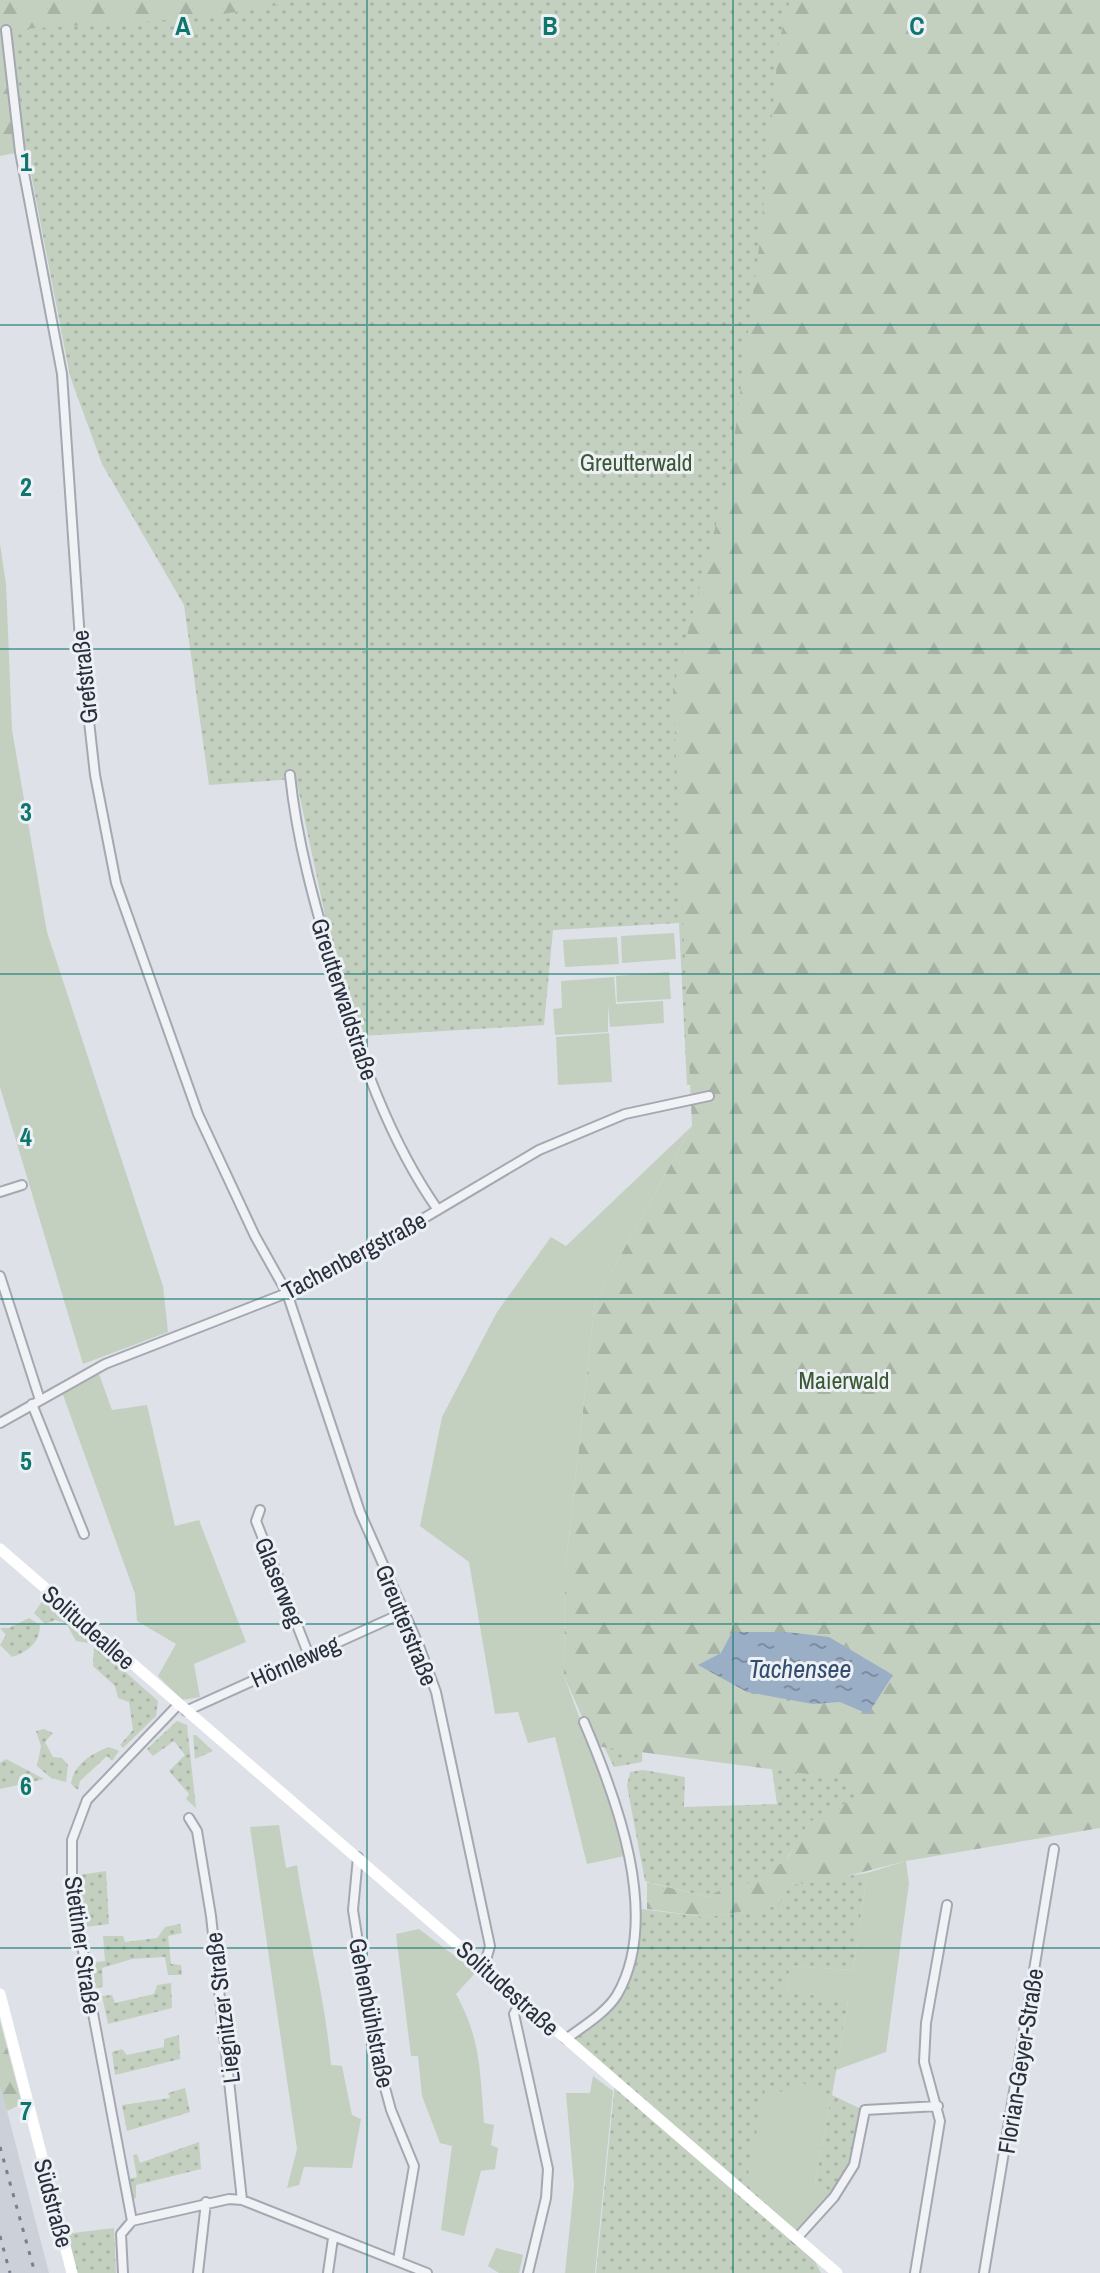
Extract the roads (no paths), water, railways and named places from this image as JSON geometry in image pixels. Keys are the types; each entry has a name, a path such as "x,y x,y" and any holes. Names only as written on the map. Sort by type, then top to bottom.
{"main road":[{"name":"Solitudeallee","path":"0,1549 182,1708"},
{"name":"Solitudestraße","path":"182,1708 358,1856 837,2273"},
{"name":"Südstraße","path":"0,1994 72,2273"}],"street":[{"name":"Grefstraße","path":"6,30 20,152 62,374 80,640 95,775 116,883 198,1114 255,1236 287,1293"},
{"name":"Greutterwaldstraße","path":"290,775 296,833 311,895 360,1058 418,1182 438,1210"},
{"name":"Tachenbergstraße","path":"0,1423 105,1364 287,1293 377,1247 539,1150 625,1114 709,1096"},
{"path":"0,1192 22,1185"},
{"path":"0,1276 36,1402 84,1534"},
{"name":"Greutterstraße","path":"287,1293 360,1512 405,1612 436,1692 490,1946 484,1967"},
{"name":"Glaserweg","path":"260,1510 256,1521 308,1653"},
{"name":"Hörnleweg","path":"182,1708 405,1612"},
{"name":"Stettiner Straße","path":"132,2221 87,1978 72,1875 72,1840 87,1800 182,1708"},
{"path":"566,2039 616,1996 634,1933 634,1884 624,1828 584,1722"},
{"name":"Liegnitzer Straße","path":"189,1818 197,1831 211,1916 242,2200"},
{"name":"Florian-Geyer-Straße","path":"984,2273 1054,1849"},
{"name":"Gehenbühlstraße","path":"358,1856 353,1881 353,1910 375,2051 391,2110 414,2166 398,2260"},
{"path":"915,2273 917,2245 927,2208 940,2121 924,2062 926,2023 947,1905"},
{"path":"522,2000 514,2014 548,2169 546,2198 528,2273"},
{"path":"796,2239 834,2197 854,2165 865,2110 938,2106"},
{"path":"123,2273 121,2234 132,2221 206,2202 242,2200 427,2273"},
{"path":"198,2273 206,2202"},
{"path":"328,2273 333,2238"}],"water":[{"name":"Tachensee","path":"732,1632 786,1632 829,1637 893,1675 868,1714 840,1702 813,1704 747,1692 698,1665 721,1653"}],"railway":[{"path":"0,2147 35,2273"},
{"path":"0,2236 10,2273"}],"park label":[{"name":"Greutterwald","path":"636,462"},
{"name":"Maierwald","path":"844,1380"}]}
